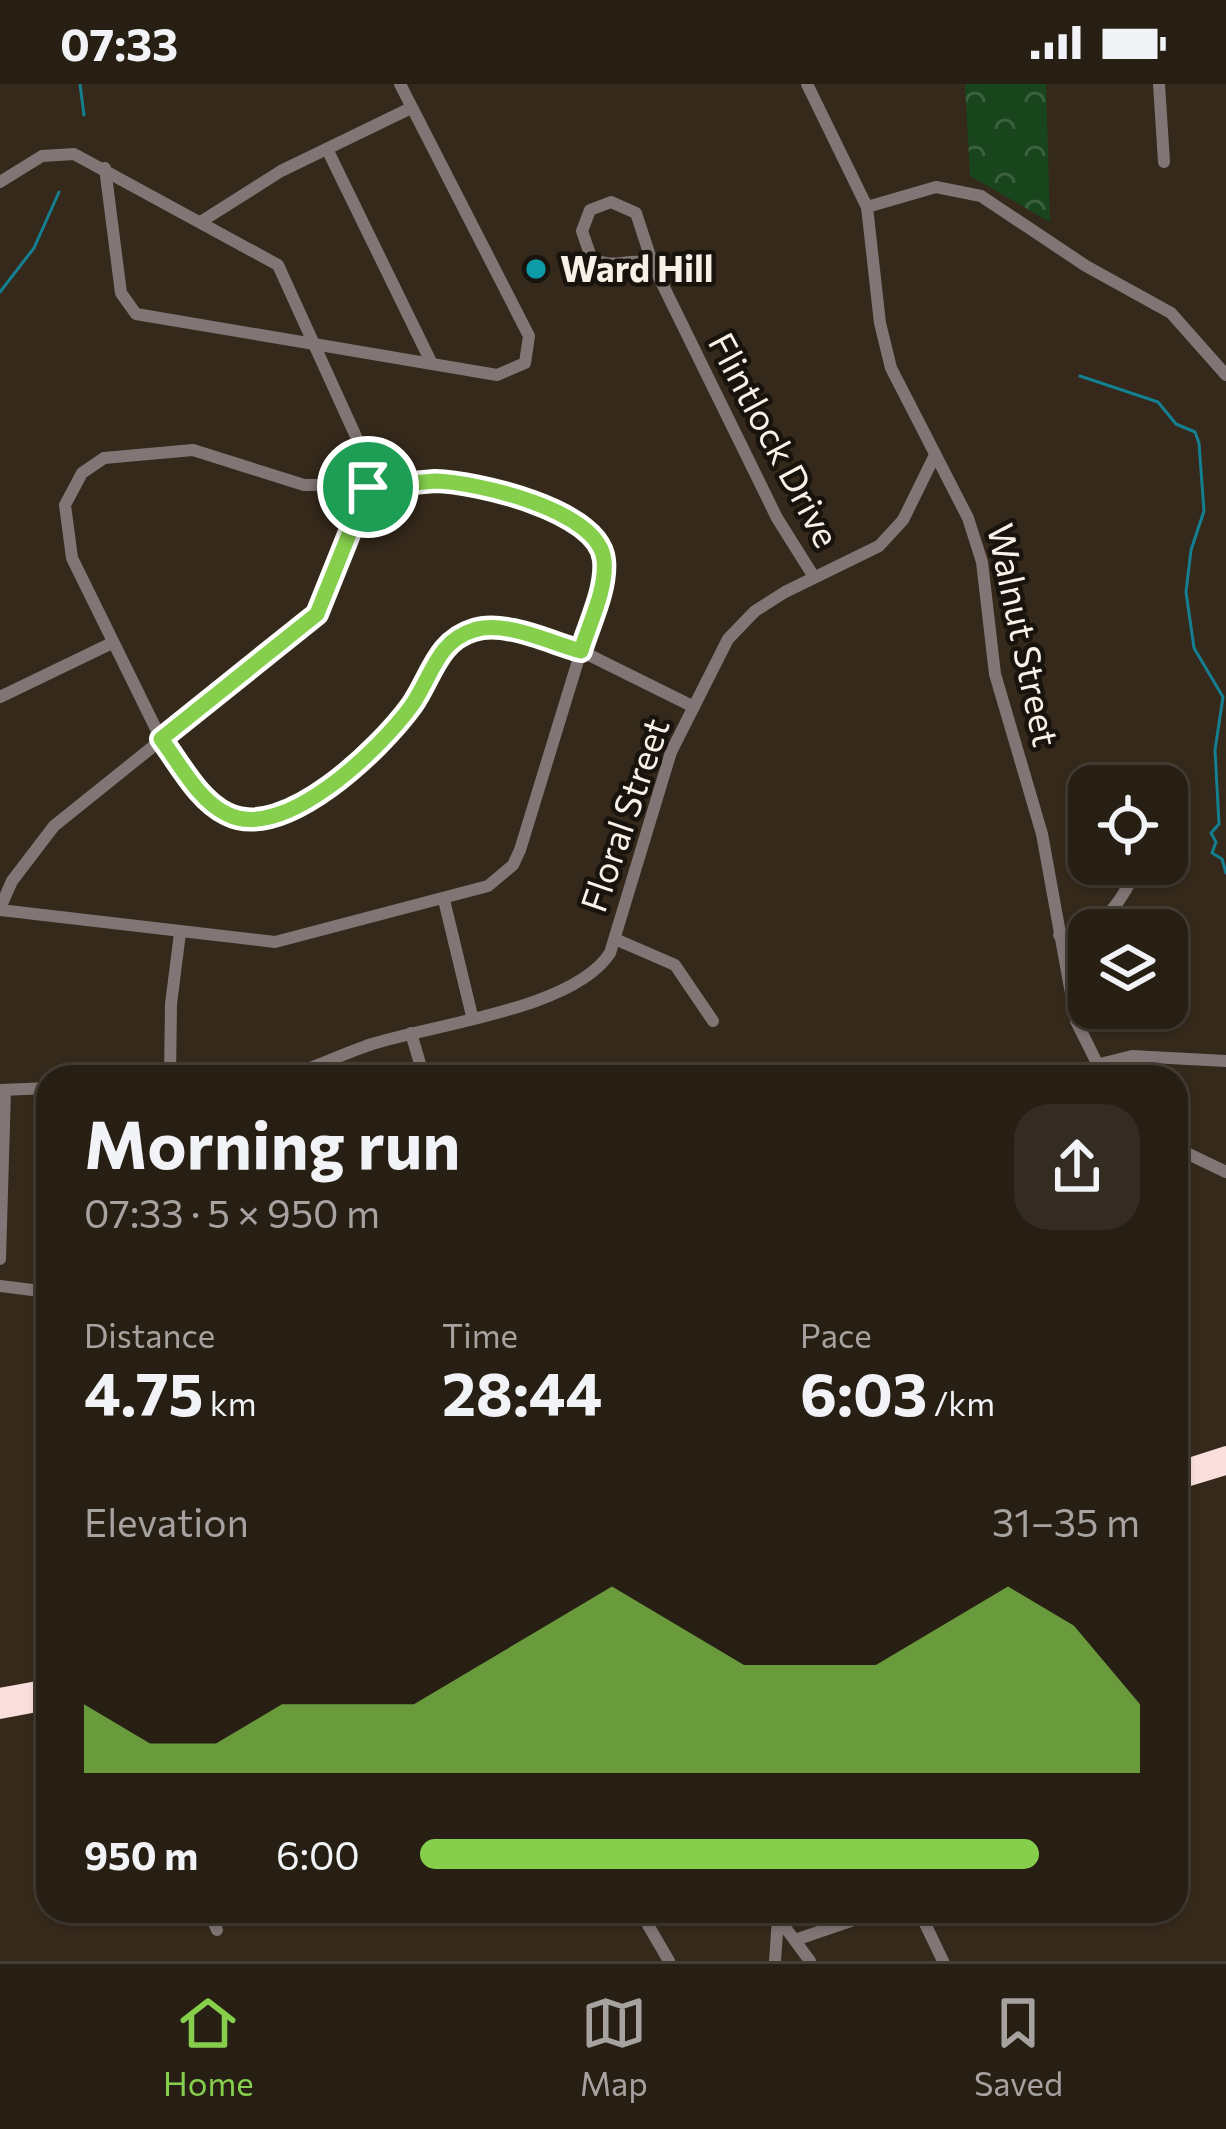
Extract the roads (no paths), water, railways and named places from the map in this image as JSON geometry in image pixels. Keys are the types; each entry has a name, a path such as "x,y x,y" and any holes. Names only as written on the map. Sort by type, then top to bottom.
{"highway":[{"path":"1188,1466 1226,1454"},
{"path":"1188,1478 1226,1467"},
{"path":"0,1685 22,1691"},
{"path":"0,1696 36,1689"},
{"path":"0,1711 36,1704"}],"street":[{"path":"105,168 121,293 128,309 147,317 320,346 511,373 525,363 530,343 400,84"},
{"path":"1159,84 1164,162"},
{"name":"Walnut Street","path":"810,85 867,207 887,356 968,518 982,562 995,674 1042,834 1076,1021 1097,1065"},
{"path":"202,221 281,171 411,107"},
{"path":"328,151 432,364"},
{"path":"0,182 54,152 74,154 278,265 320,346 363,452 368,487 317,614 161,739 54,826 12,881 0,909 275,942 488,886 513,865 581,651 605,566 600,546 589,532 480,484 435,481 368,487 304,484 194,450 142,452 97,461 70,488 64,519 72,558 161,739 200,791 226,814 256,821 284,817 394,727 440,652 471,630 495,629 581,651 694,707"},
{"path":"867,207 936,188 981,196 1086,266 1172,313 1226,375"},
{"name":"Flintlock Drive","path":"653,265 607,265 592,257 584,245 586,216 603,203 627,205 642,224 653,265 777,518 814,577"},
{"name":"Floral Street","path":"321,1065 571,987 605,961 671,752 733,632 754,611 814,577 853,562 890,536 935,455"},
{"path":"0,697 112,644"},
{"path":"1059,935 1092,928 1108,917 1127,885"},
{"path":"444,900 472,1016"},
{"path":"170,1065 171,1004 180,933"},
{"path":"615,939 679,968 712,1021"},
{"path":"411,1034 420,1065"},
{"path":"1113,1065 1132,1056 1226,1061"},
{"path":"0,1259 2,1090 36,1089"},
{"path":"1188,1154 1226,1172"},
{"path":"0,1286 36,1290"},
{"path":"214,1923 217,1930"},
{"path":"648,1923 669,1961"},
{"path":"776,1923 776,1961"},
{"path":"783,1923 810,1961"},
{"path":"795,1940 845,1923"},
{"path":"925,1923 943,1961"}],"waterway":[{"path":"80,84 84,115"},
{"path":"0,292 34,248 59,192"},
{"path":"1080,376 1158,402 1176,424 1195,432 1199,443 1204,511 1191,550 1186,592 1194,648 1223,697 1215,750 1219,824 1211,833 1216,842 1212,853 1222,859 1226,873"}],"place":[{"name":"Ward Hill","path":"536,269"}]}
